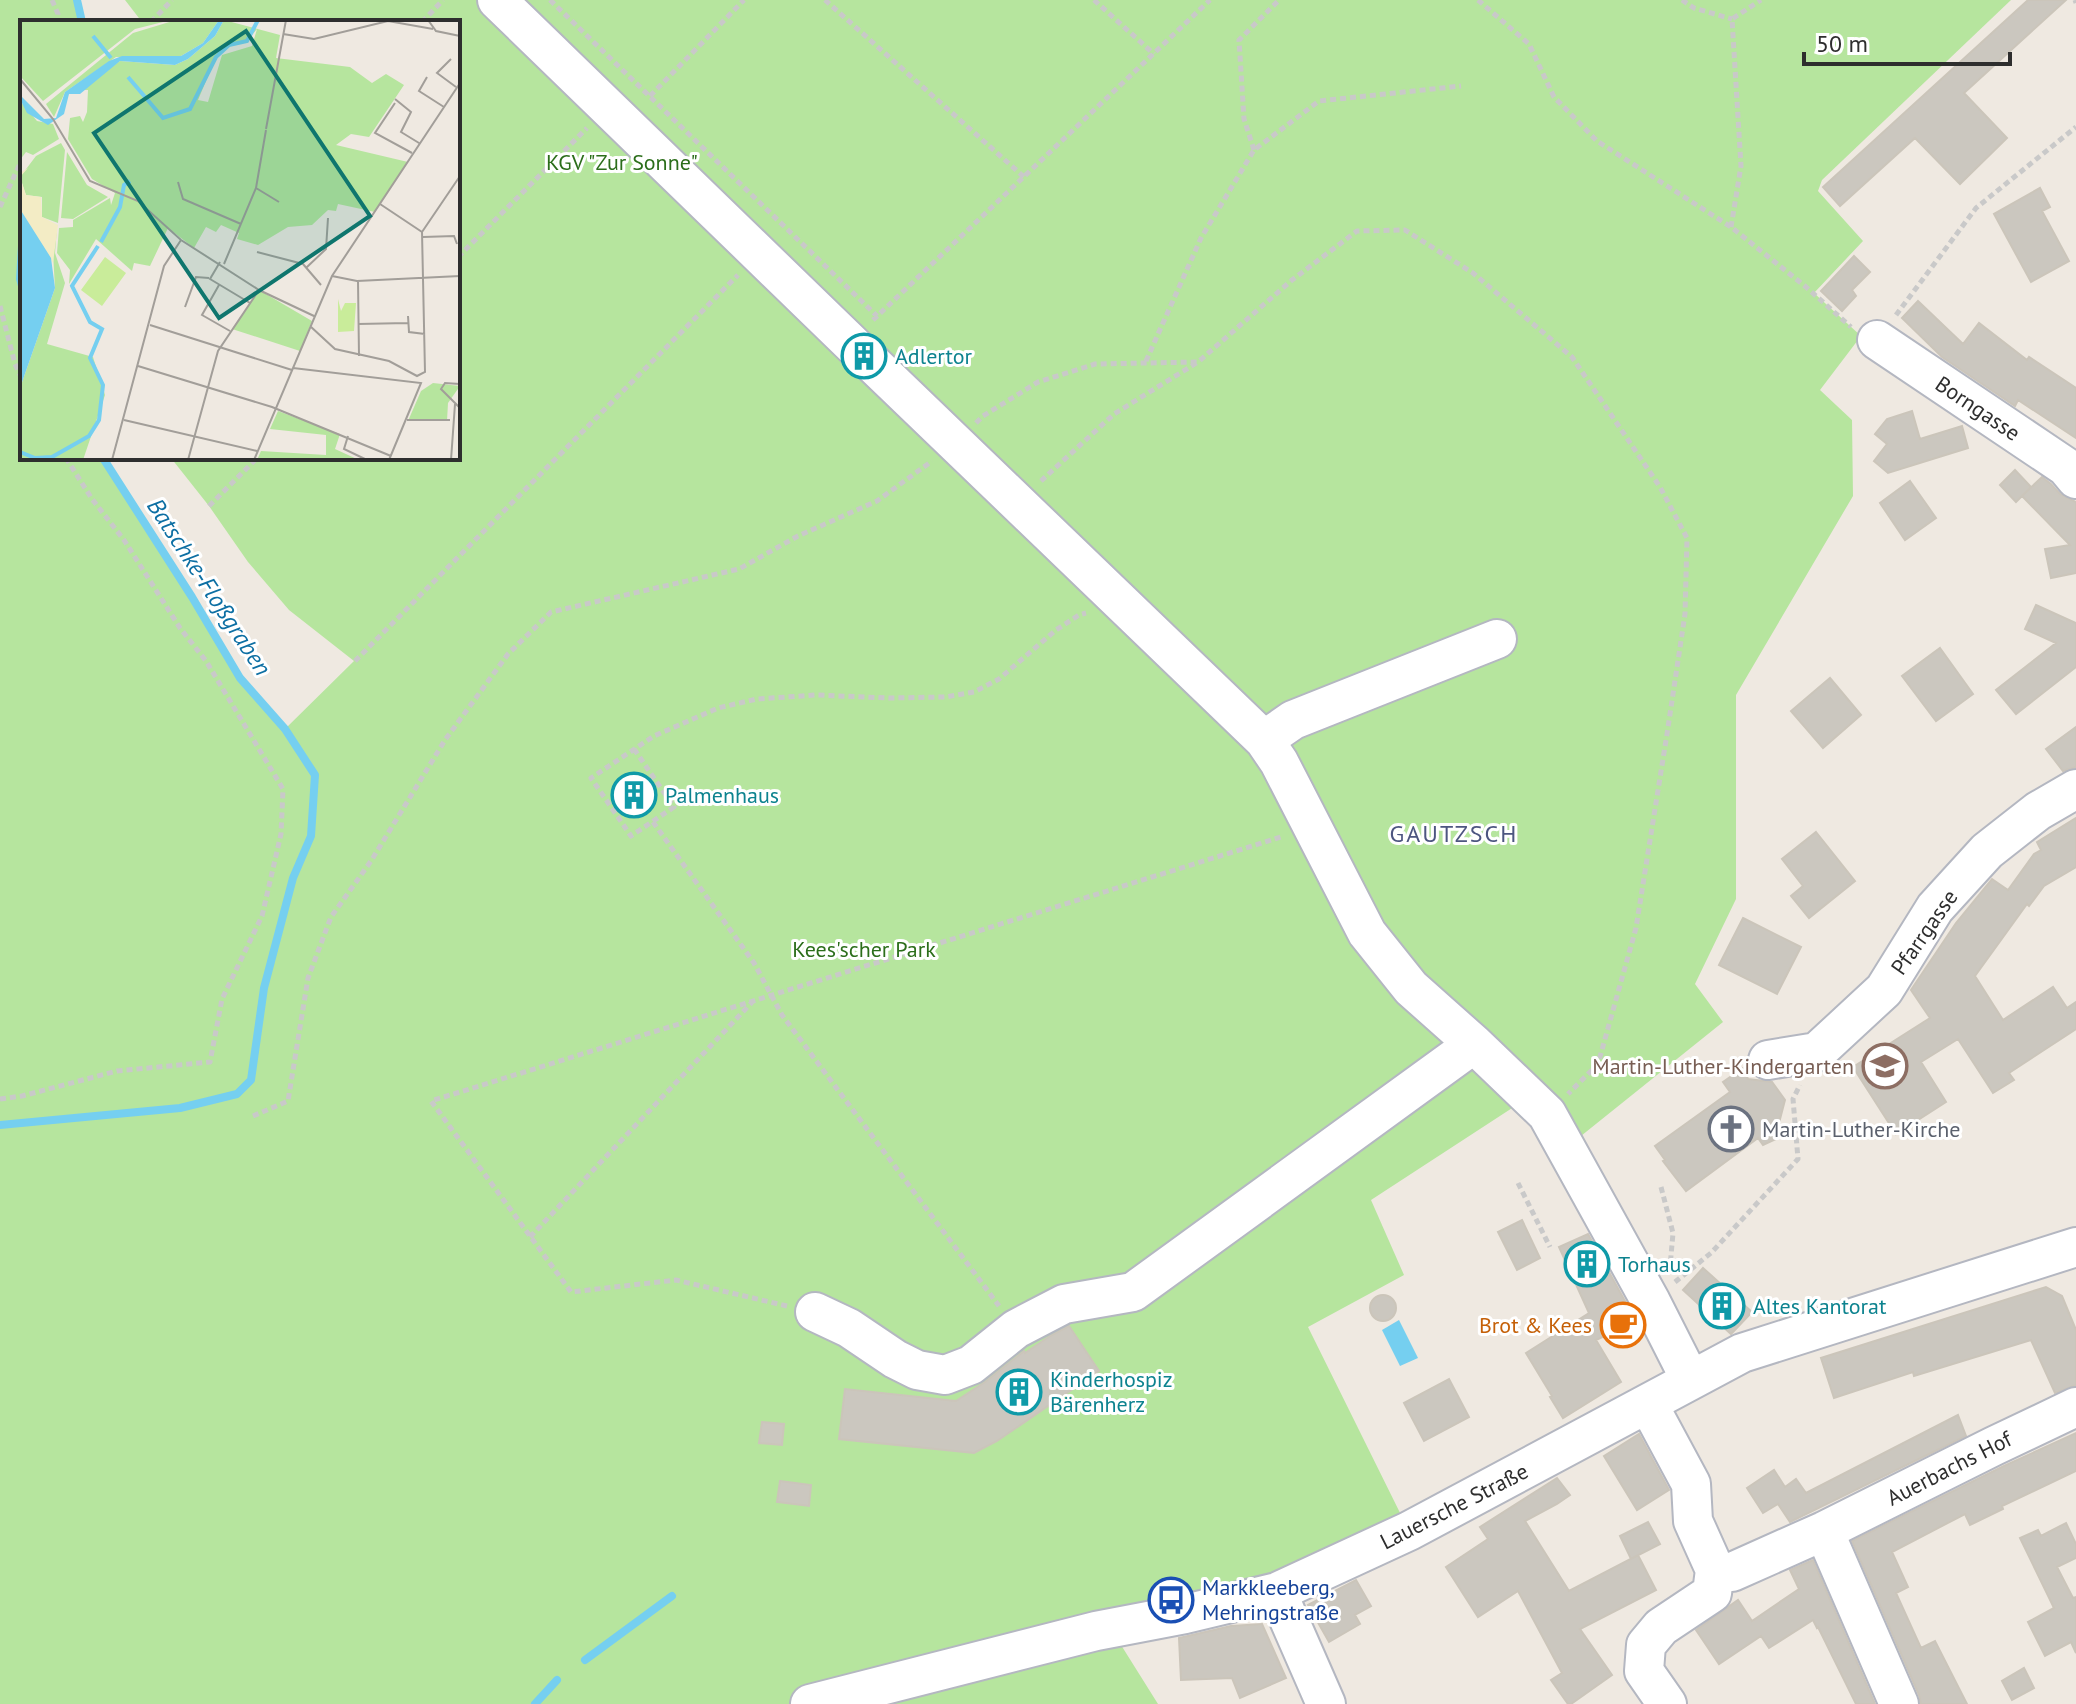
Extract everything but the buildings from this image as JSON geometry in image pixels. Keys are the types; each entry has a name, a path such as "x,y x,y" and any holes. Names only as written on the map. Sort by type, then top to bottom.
{"street":[{"path":"497,0 1264,740 1279,762 1367,933 1411,988 1538,1106 1659,1295 1690,1379"},
{"name":"Borngasse","path":"1869,338 2066,467 2076,479"},
{"path":"1264,740 1293,720 1497,639"},
{"name":"Pfarrgasse","path":"1817,1052 1884,990 1935,908 1987,851 2038,811 2076,789"},
{"path":"1768,1060 1817,1052"},
{"path":"815,1312 849,1328 917,1370 945,1375 971,1365 1016,1329 1064,1304 1133,1292 1484,1053"},
{"name":"Lauersche Straße","path":"810,1704 1096,1631 1191,1613 1277,1592 1409,1531 1742,1353 2076,1247"},
{"path":"1648,1404 1691,1484 1693,1521 1715,1570 1712,1593 1661,1627 1646,1645 1644,1671 1667,1704"},
{"name":"Auerbachs Hof","path":"1715,1570 1732,1572 1824,1531 2076,1407"},
{"path":"1824,1531 1899,1704"},
{"path":"1277,1592 1326,1704"}],"path":[{"path":"52,0 57,20"},
{"path":"153,20 172,0"},
{"path":"424,20 443,0"},
{"path":"550,0 878,316 1210,0"},
{"path":"650,96 744,0"},
{"path":"825,0 1024,177"},
{"path":"1094,0 1154,54"},
{"path":"1254,150 1244,119 1239,40 1279,0"},
{"path":"1478,0 1529,44 1554,97 1597,141 1731,227 1869,338 1976,208 2076,127"},
{"path":"1682,0 1694,8 1732,19 1761,0"},
{"path":"1731,227 1741,166 1732,19"},
{"path":"1146,361 1201,238 1254,150 1319,101 1461,86"},
{"path":"460,255 607,108"},
{"path":"0,207 20,163"},
{"path":"1017,503 1114,414 1198,362 1292,280 1357,231 1405,230 1473,273 1572,357 1660,487 1687,538 1685,614 1636,928 1598,1064 1538,1106"},
{"path":"355,661 759,254"},
{"path":"0,306 20,375"},
{"path":"253,1116 288,1101 308,978 331,917 371,861 445,740 508,654 551,612 739,569 798,536 877,501 955,444 983,416 1038,382 1095,364 1198,362"},
{"path":"0,1099 117,1071 210,1062 222,999 262,916 281,834 283,789 206,661 180,628 124,540 67,460"},
{"path":"209,506 255,460"},
{"path":"634,749 674,807 631,836 591,778 634,749 654,736 718,708 757,699 816,695 945,697 974,692 999,679 1056,630 1079,615 1122,603"},
{"path":"653,822 754,963 782,1015 1016,1329"},
{"path":"815,1312 676,1280 571,1292 431,1101 1312,826"},
{"path":"530,1237 755,999"},
{"path":"1659,1295 1711,1253 1798,1159 1793,1099 1817,1052"},
{"path":"1518,1183 1550,1247"},
{"path":"1659,1295 1673,1233 1661,1187"}],"green space":[{"name":"Kees'scher Park","path":"0,0 77,0 82,20 20,20 20,460 104,460 240,678 285,729 354,661 289,610 248,562 173,460 460,460 460,20 140,20 125,0 2011,0 1822,180 1818,191 1863,241 1814,293 1861,336 1820,390 1852,420 1853,496 1736,695 1736,899 1695,984 1723,1022 1566,1148 1529,1097 1371,1200 1404,1275 1308,1327 1409,1531 1121,1645 1158,1704 0,1704"}],"water":[{"path":"1399,1320 1418,1358 1400,1366 1382,1330"}],"waterway":[{"name":"Batschke‐Floßgraben","path":"77,0 82,20"},
{"name":"Batschke‐Floßgraben","path":"0,1125 180,1108 237,1094 251,1080 264,988 293,878 311,836 315,775 285,729 240,678 104,460"},
{"path":"585,1660 672,1596"},
{"path":"535,1704 557,1680"}],"place":[{"name":"Adlertor","path":"864,356"},
{"name":"Palmenhaus","path":"634,795"},
{"name":"Martin-Luther-Kindergarten","path":"1885,1066"},
{"name":"Martin-Luther-Kirche","path":"1731,1129"},
{"name":"Torhaus","path":"1587,1264"},
{"name":"Altes Kantorat","path":"1722,1306"},
{"name":"Brot & Kees","path":"1623,1325"},
{"name":"Kinderhospiz Bärenherz","path":"1019,1392"},
{"name":"Markkleeberg, Mehringstraße","path":"1171,1600"}],"district":[{"name":"GAUTZSCH","path":"1454,834"}],"park label":[{"name":"KGV \"Zur Sonne\"","path":"622,162"}]}
